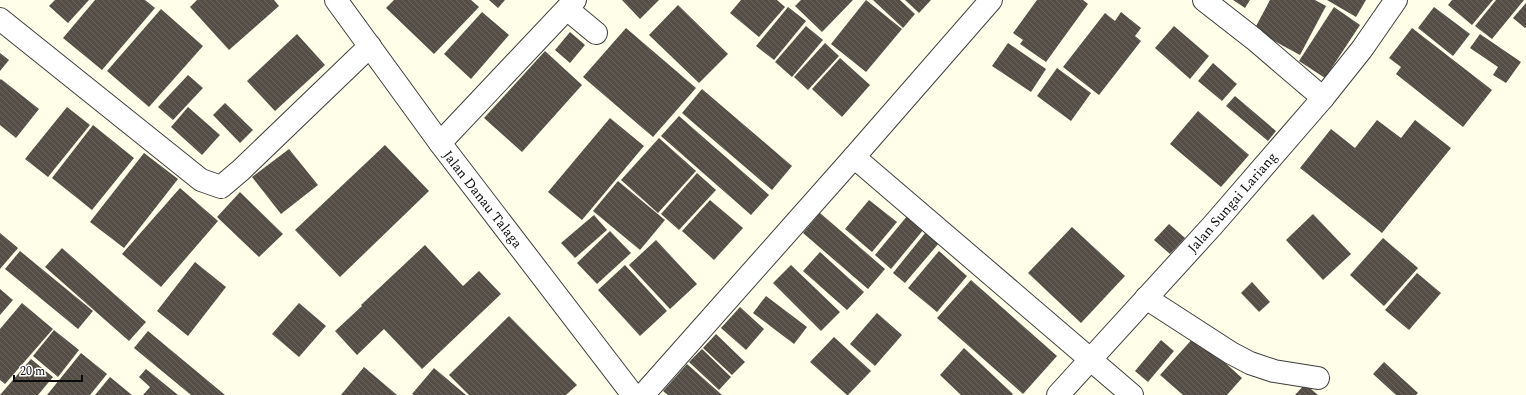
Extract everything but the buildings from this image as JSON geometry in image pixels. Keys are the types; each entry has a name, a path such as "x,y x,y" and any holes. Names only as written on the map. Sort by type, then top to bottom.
{"street":[{"name":"Jalan Danau Talaga","path":"336,0 440,143 634,395"},
{"path":"643,395 991,0"},
{"path":"1204,0 1254,39 1323,98"},
{"name":"Jalan Sungai Lariang","path":"1058,395 1213,226 1323,98 1362,49 1396,0"},
{"path":"440,143 571,4 596,33"},
{"path":"0,19 200,180 221,187 242,170 370,46"},
{"path":"854,157 1091,358 1132,395"},
{"path":"1146,298 1231,353 1250,363 1274,371 1318,378"}]}
